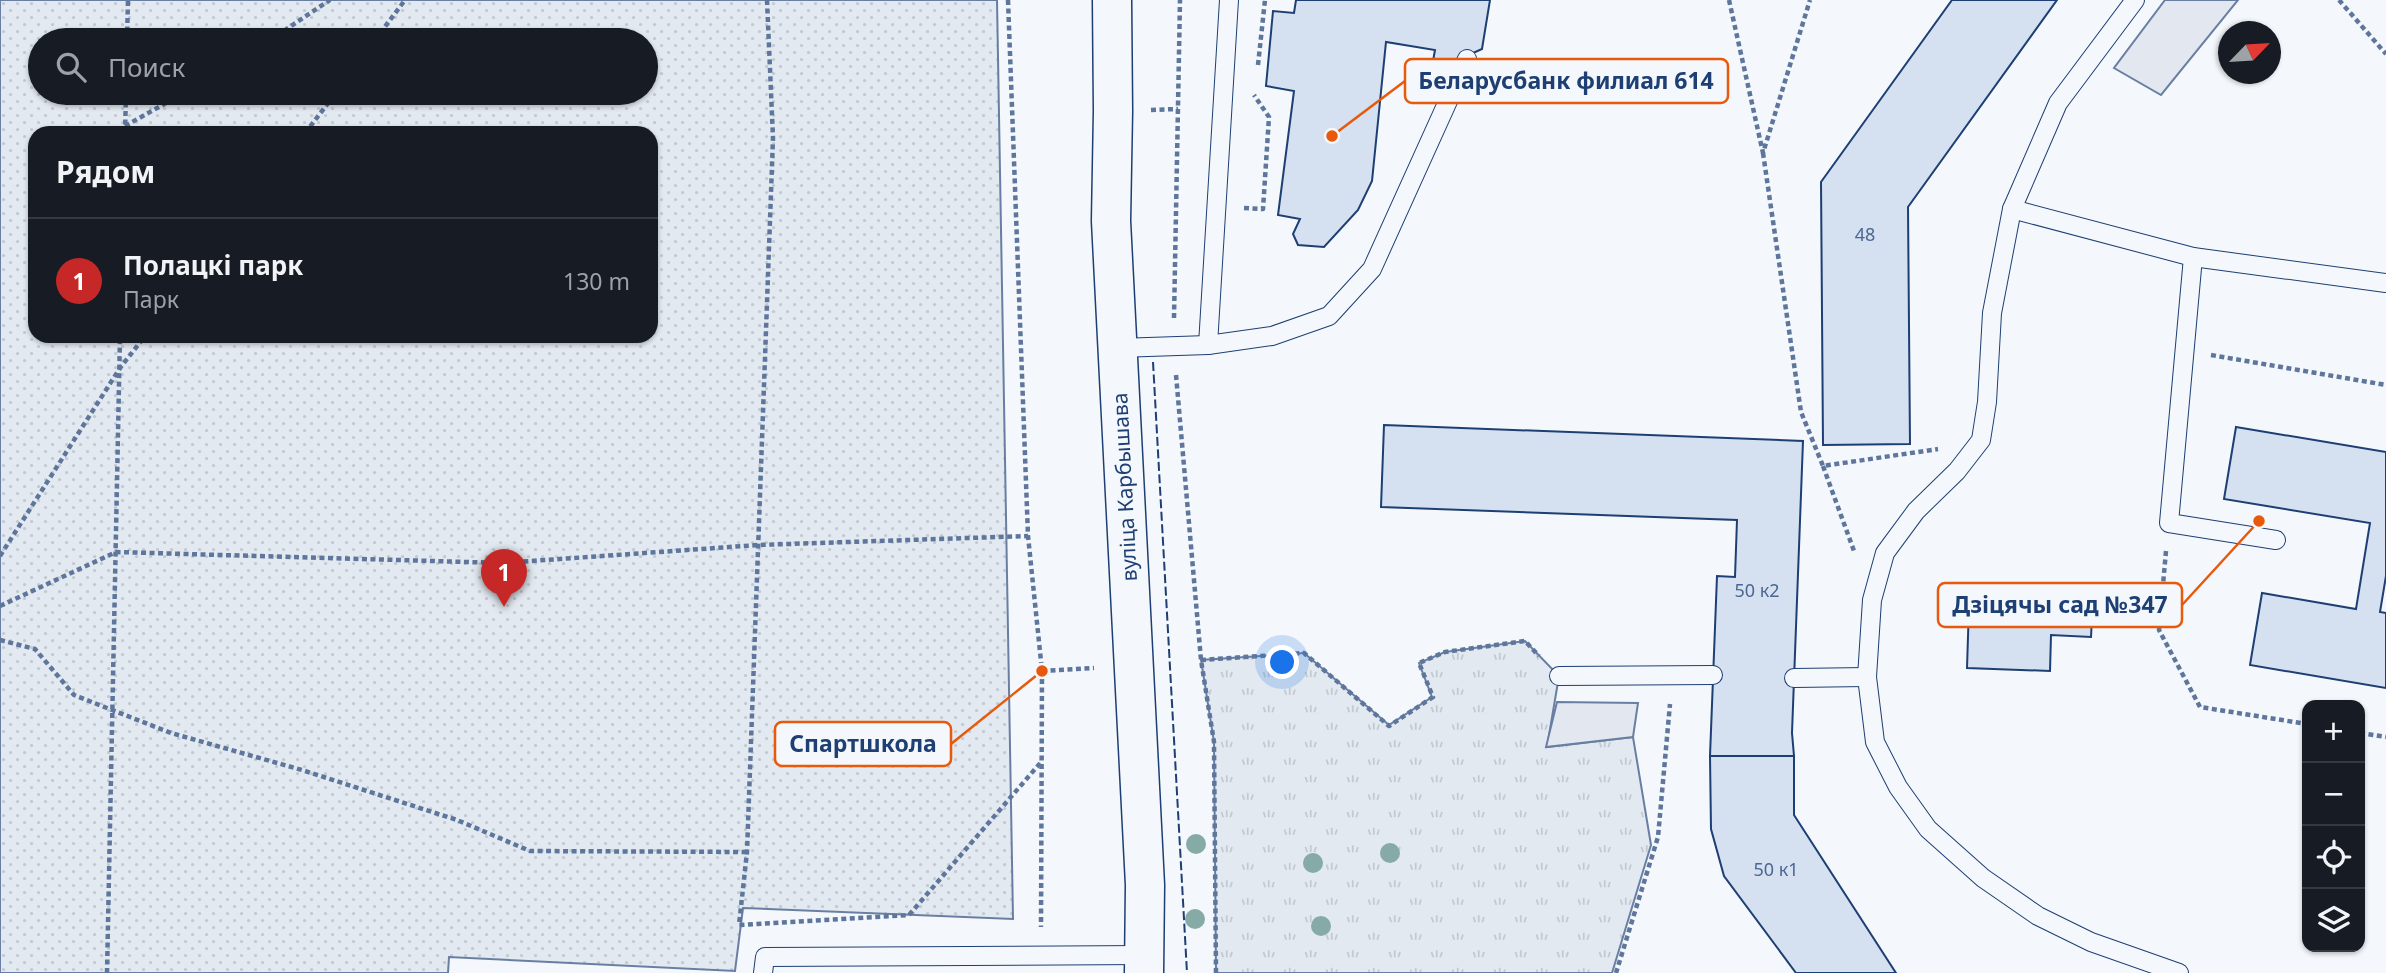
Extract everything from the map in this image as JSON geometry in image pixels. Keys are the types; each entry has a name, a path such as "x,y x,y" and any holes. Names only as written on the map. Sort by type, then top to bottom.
{"main road":[{"name":"вуліца Карбышава","path":"1112,0 1111,220 1145,886 1145,964"}],"lane":[{"path":"1208,345 1229,0"},
{"path":"2135,0 2058,103 2012,209 1992,313 1987,402 1981,440 1957,471 1916,511 1885,553 1872,600 1867,677 1875,742 1898,787 1928,830 1983,878 2038,916 2091,942 2179,973"},
{"path":"1118,348 1208,345 1272,336 1329,316 1372,269 1467,59"},
{"path":"2012,209 2193,257 2386,283"},
{"path":"2193,257 2169,523 2276,540"},
{"path":"1559,677 1713,676"},
{"path":"1794,678 1867,677"},
{"path":"763,973 765,957 1041,956 1145,964"}],"path":[{"path":"127,28 128,0"},
{"path":"288,28 330,0"},
{"path":"384,28 405,0"},
{"path":"767,0 773,138 747,852 739,925 909,915 1042,761"},
{"path":"1008,0 1028,536 1042,671 1041,956"},
{"path":"1180,0 1174,347 1201,660 1214,742 1216,973"},
{"path":"1257,69 1265,0"},
{"path":"1729,0 1763,153 1801,412 1872,600"},
{"path":"1763,153 1810,0"},
{"path":"2339,0 2386,54"},
{"path":"1255,82 1254,96 1269,117 1262,209"},
{"path":"125,126 126,105"},
{"path":"125,126 163,105"},
{"path":"310,126 327,105"},
{"path":"107,973 120,343"},
{"path":"0,556 120,369 140,343"},
{"path":"2184,351 2386,385"},
{"path":"1823,466 1898,456 1981,440"},
{"path":"2169,523 2160,630 2200,707 2302,723"},
{"path":"0,606 116,552 502,563 758,545 1028,536"},
{"path":"0,640 35,649 74,695 171,733 302,770 457,820 530,851 747,852"},
{"path":"1201,660 1304,653 1389,726 1433,697 1419,663 1445,652 1525,641 1559,677"},
{"path":"1042,671 1133,667"},
{"path":"1616,973 1658,837 1673,676"},
{"path":"2365,734 2386,737"}],"green space":[{"path":"0,0 997,0 1013,919 743,908 735,971 449,957 448,973 0,973"},
{"path":"1525,641 1559,676 1547,747 1633,737 1651,845 1612,973 1216,973 1214,742 1201,660 1304,653 1389,725 1432,697 1419,663 1445,652"}],"shaded area":[{"path":"2165,0 2238,0 2221,21 2218,21 2218,25 2161,95 2114,68"},
{"path":"1557,702 1638,703 1633,737 1546,747"}],"building":[{"path":"1296,0 1490,0 1482,49 1431,72 1435,50 1386,42 1372,181 1358,210 1324,247 1298,245 1293,234 1300,219 1278,215 1294,91 1266,86 1273,11 1294,13"},
{"path":"1952,0 2057,0 1908,207 1910,444 1823,445 1821,182"},
{"path":"1384,425 1803,441 1792,733 1794,756 1710,756 1717,576 1735,577 1737,520 1381,507"},
{"path":"2236,427 2386,452 2386,576 2380,612 2386,613 2386,688 2250,665 2262,593 2356,609 2370,523 2224,499"},
{"path":"2054,596 2093,597 2091,637 2051,635 2050,671 1967,668 1969,605 2053,608"},
{"path":"1710,756 1794,756 1794,815 1896,973 1796,973 1724,876 1711,829"}],"fence":[{"path":"1153,362 1187,973"}],"place":[{"name":"Беларусбанк филиал 614","path":"1332,136"},
{"name":"Дзіцячы сад №347","path":"2259,521"},
{"name":"Полацкі парк","path":"504,607"},
{"name":"Спартшкола","path":"1042,671"}]}
